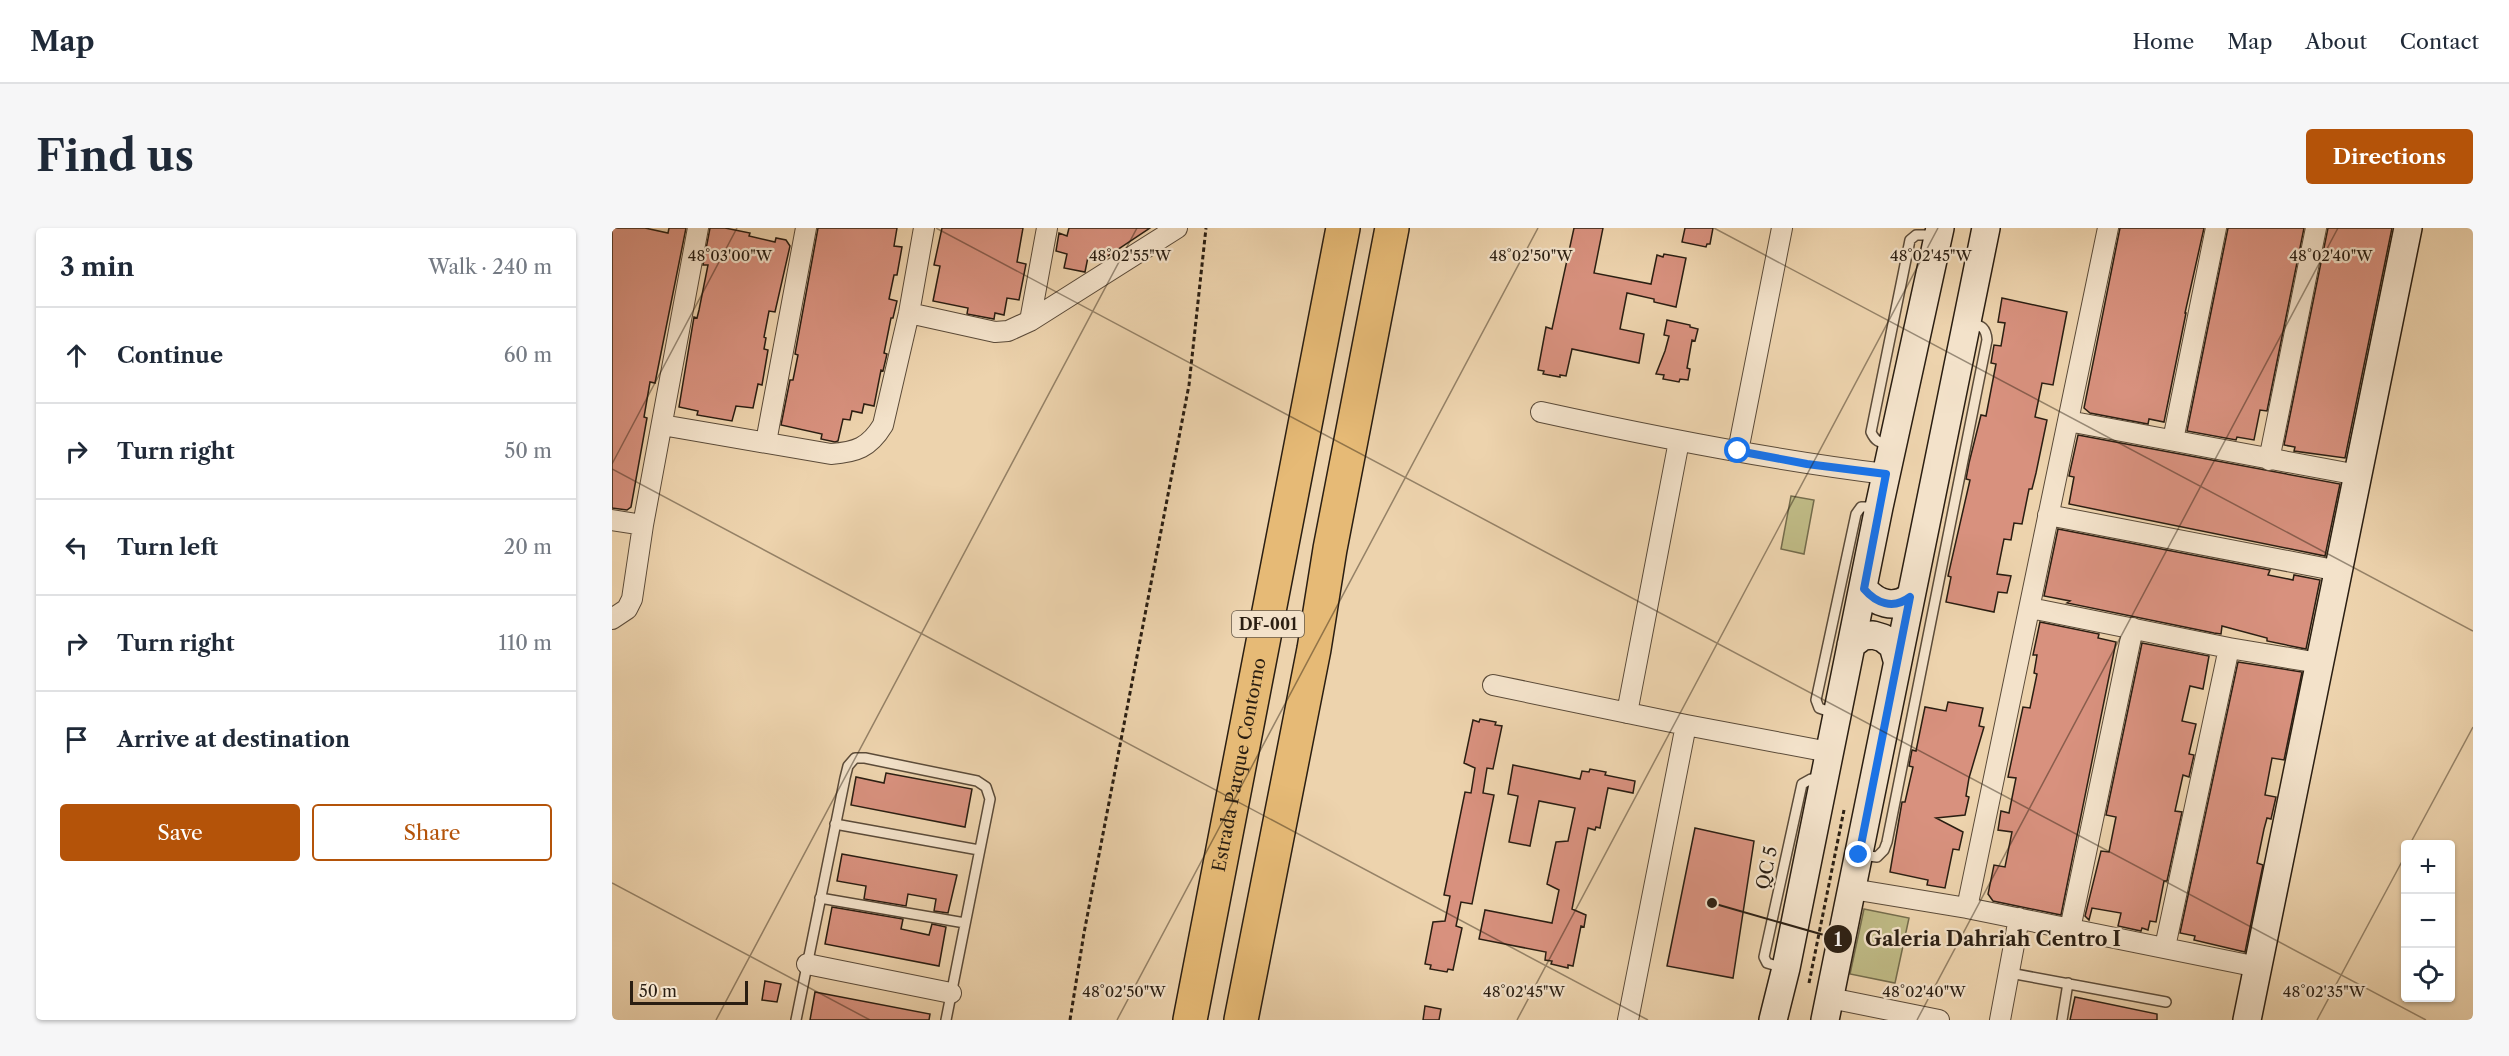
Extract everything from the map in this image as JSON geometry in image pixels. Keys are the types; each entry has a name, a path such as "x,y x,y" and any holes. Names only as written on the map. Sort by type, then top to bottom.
{"highway":[{"name":"Estrada Parque Contorno","path":"1190,1020 1285,538 1343,228"},
{"name":"DF-001","path":"1241,1020 1314,650 1330,549 1392,228"},
{"path":"1285,538 1295,551 1310,557 1324,554 1330,549"},
{"path":"1265,638 1283,627 1296,628 1308,639 1314,650"}],"main road":[{"path":"1828,1009 1986,228"},
{"path":"2247,1020 2408,228"},
{"path":"1773,1020 1786,968 1879,507 1939,232"},
{"path":"1864,589 1872,598 1883,603 1902,604 1910,597"},
{"path":"1851,645 1863,636 1873,635 1883,638 1893,646 1897,660"}],"street":[{"path":"612,619 627,609 632,599 643,525 698,228"},
{"path":"766,442 805,228"},
{"path":"662,425 831,454 854,452 877,435 883,425 909,313 924,228"},
{"path":"1030,321 1047,228"},
{"path":"909,313 995,333 1008,331 1030,321 1159,235 1177,228"},
{"path":"1738,451 1782,228"},
{"path":"1967,908 2108,228"},
{"path":"2173,440 2216,228"},
{"path":"2269,460 2316,228"},
{"path":"1541,412 1679,441 1807,464 1886,474"},
{"path":"2068,421 2358,475"},
{"path":"1627,713 1679,441"},
{"path":"2048,515 2339,571"},
{"path":"612,520 643,525"},
{"path":"2030,608 2229,648 2319,663"},
{"path":"2070,929 2133,628"},
{"path":"2165,947 2229,648"},
{"path":"1493,685 1829,752"},
{"path":"1628,1020 1686,725"},
{"path":"1852,889 1967,908 2258,967"},
{"path":"2000,1020 2019,918"},
{"path":"807,964 951,993"},
{"path":"1828,1009 1939,1020"}],"lane":[{"path":"1859,855 1877,857 1884,850 1887,842 1987,340 1986,331 1981,326 1967,321"},
{"path":"1838,715 1825,712 1816,700 1856,514 1861,507 1868,505 1879,507"},
{"path":"786,1020 796,1020 848,766 855,758 865,758 977,780 986,787 990,799 946,1020"},
{"path":"835,824 979,850"},
{"path":"820,898 965,923"},
{"path":"2010,973 2166,1002"},
{"path":"2062,1020 2068,983"}],"path":[{"path":"1070,1020 1084,933 1189,385 1206,228"}],"shaded area":[{"path":"1791,496 1814,500 1804,554 1781,549"},
{"path":"1864,909 1909,918 1895,983 1850,974"}],"building":[{"path":"612,228 645,228 668,233 669,228 686,228 655,383 650,382 644,417 647,418 631,507 627,510 612,508"},
{"path":"710,228 725,228 750,233 749,236 775,242 776,238 786,240 790,246 775,312 769,311 764,337 766,338 764,349 768,350 762,385 758,384 753,408 736,406 732,421 697,415 698,411 679,407 694,317 697,318 708,265 703,265"},
{"path":"818,228 897,228 894,246 902,247 897,275 894,275 889,299 897,301 893,318 891,318 884,353 887,354 883,371 881,370 874,406 864,404 862,413 852,411 850,420 843,419 838,441 835,442 821,439 822,434 781,425 790,380 793,380 798,355 795,354"},
{"path":"942,228 1023,228 1017,262 1026,264 1019,300 1007,298 1004,315 995,313 994,319 967,314 968,308 933,301 940,266 934,265"},
{"path":"1069,228 1150,228 1102,260 1088,257 1085,272 1064,268 1067,254 1056,251 1059,233 1067,236"},
{"path":"1574,228 1603,228 1594,273 1651,284 1657,255 1686,258 1676,307 1627,293 1620,329 1644,334 1639,363 1572,349 1566,376 1543,374 1544,371 1538,370 1546,327 1552,329"},
{"path":"1685,228 1713,228 1710,244 1706,247 1682,242"},
{"path":"2120,228 2204,228 2164,422 2149,419 2148,424 2090,413 2084,408"},
{"path":"2228,228 2304,228 2267,411 2260,410 2254,440 2237,437 2236,440 2187,431"},
{"path":"2328,228 2392,228 2345,458 2294,451 2295,447 2284,445"},
{"path":"2002,298 2067,312 2053,385 2042,383 2035,417 2047,420 2032,489 2029,489 2022,524 2014,523 2011,540 2004,539 1997,574 2011,576 2007,593 1998,592 1994,612 1946,602 1951,577 1948,576 1970,480 1966,479 1969,463 1981,415 1986,416 1996,364 1991,363 1994,345 2001,346 2005,323 1998,322"},
{"path":"1667,320 1698,329 1695,341 1692,340 1687,368 1690,369 1688,380 1680,379 1679,382 1663,379 1664,375 1656,374 1669,336 1664,335"},
{"path":"2078,435 2340,484 2325,556 2069,504 2074,477 2069,476"},
{"path":"2058,529 2270,570 2268,575 2293,580 2294,575 2320,580 2306,649 2267,641 2267,638 2222,626 2221,634 2214,633 2067,603 2070,601 2044,596"},
{"path":"2040,622 2099,634 2098,638 2116,642 2061,915 1993,901 1988,894 1994,865 2005,867 2012,832 1998,830 2001,811 2009,813 2016,778 2008,777 2023,707 2030,708 2037,674 2034,673 2037,655 2033,655"},
{"path":"2142,643 2209,656 2203,689 2190,686 2182,721 2196,724 2189,754 2194,755 2189,777 2183,775 2175,811 2182,812 2167,881 2164,881 2156,922 2150,921 2148,930 2142,928 2141,931 2118,926 2121,913 2092,908 2089,920 2085,916 2101,851 2109,852 2116,817 2106,815"},
{"path":"2238,662 2302,672 2284,760 2272,758 2265,795 2276,797 2271,819 2267,818 2257,863 2263,865 2245,952 2194,940 2195,936 2180,933"},
{"path":"1948,702 1983,708 1979,726 1984,727 1969,778 1966,796 1969,797 1965,815 1936,818 1963,832 1959,850 1953,849 1945,888 1927,885 1928,880 1890,872 1902,802 1905,802 1913,767 1909,766 1912,750 1916,751 1925,707 1946,711"},
{"path":"1480,719 1496,722 1495,725 1502,726 1493,769 1487,768 1483,793 1494,795 1472,904 1461,902 1456,926 1462,928 1453,970 1448,969 1447,972 1430,969 1431,965 1425,964 1433,922 1445,921 1450,896 1444,895 1465,792 1471,793 1475,768 1464,763 1473,720 1479,722"},
{"path":"1513,765 1580,779 1582,771 1589,772 1590,769 1606,772 1605,775 1635,781 1633,793 1608,788 1600,828 1596,827 1595,830 1588,828 1572,909 1586,915 1584,927 1581,926 1573,966 1568,965 1568,968 1551,964 1552,961 1545,960 1546,952 1479,939 1485,910 1552,923 1559,890 1547,884 1556,842 1568,841 1575,808 1539,801 1530,846 1509,842 1518,796 1508,794"},
{"path":"886,773 972,789 965,827 851,805 856,777 884,783"},
{"path":"1695,828 1754,841 1733,978 1667,966"},
{"path":"842,854 957,875 948,913 934,911 936,899 908,894 906,906 864,899 866,886 837,881"},
{"path":"832,907 903,919 901,929 929,935 932,924 946,927 939,966 825,944"},
{"path":"765,981 781,984 777,1002 762,1000"},
{"path":"815,992 930,1014 929,1020 810,1020"},
{"path":"2075,997 2157,1014 2157,1020 2070,1020"},
{"path":"1425,1006 1441,1009 1439,1020 1423,1020"}],"place":[{"name":"Galeria Dahriah Centro I","path":"1712,903"}],"route":[{"path":"1738,451 1807,464 1886,474 1864,589 1872,598 1893,605 1902,604 1910,597 1859,855"}]}
